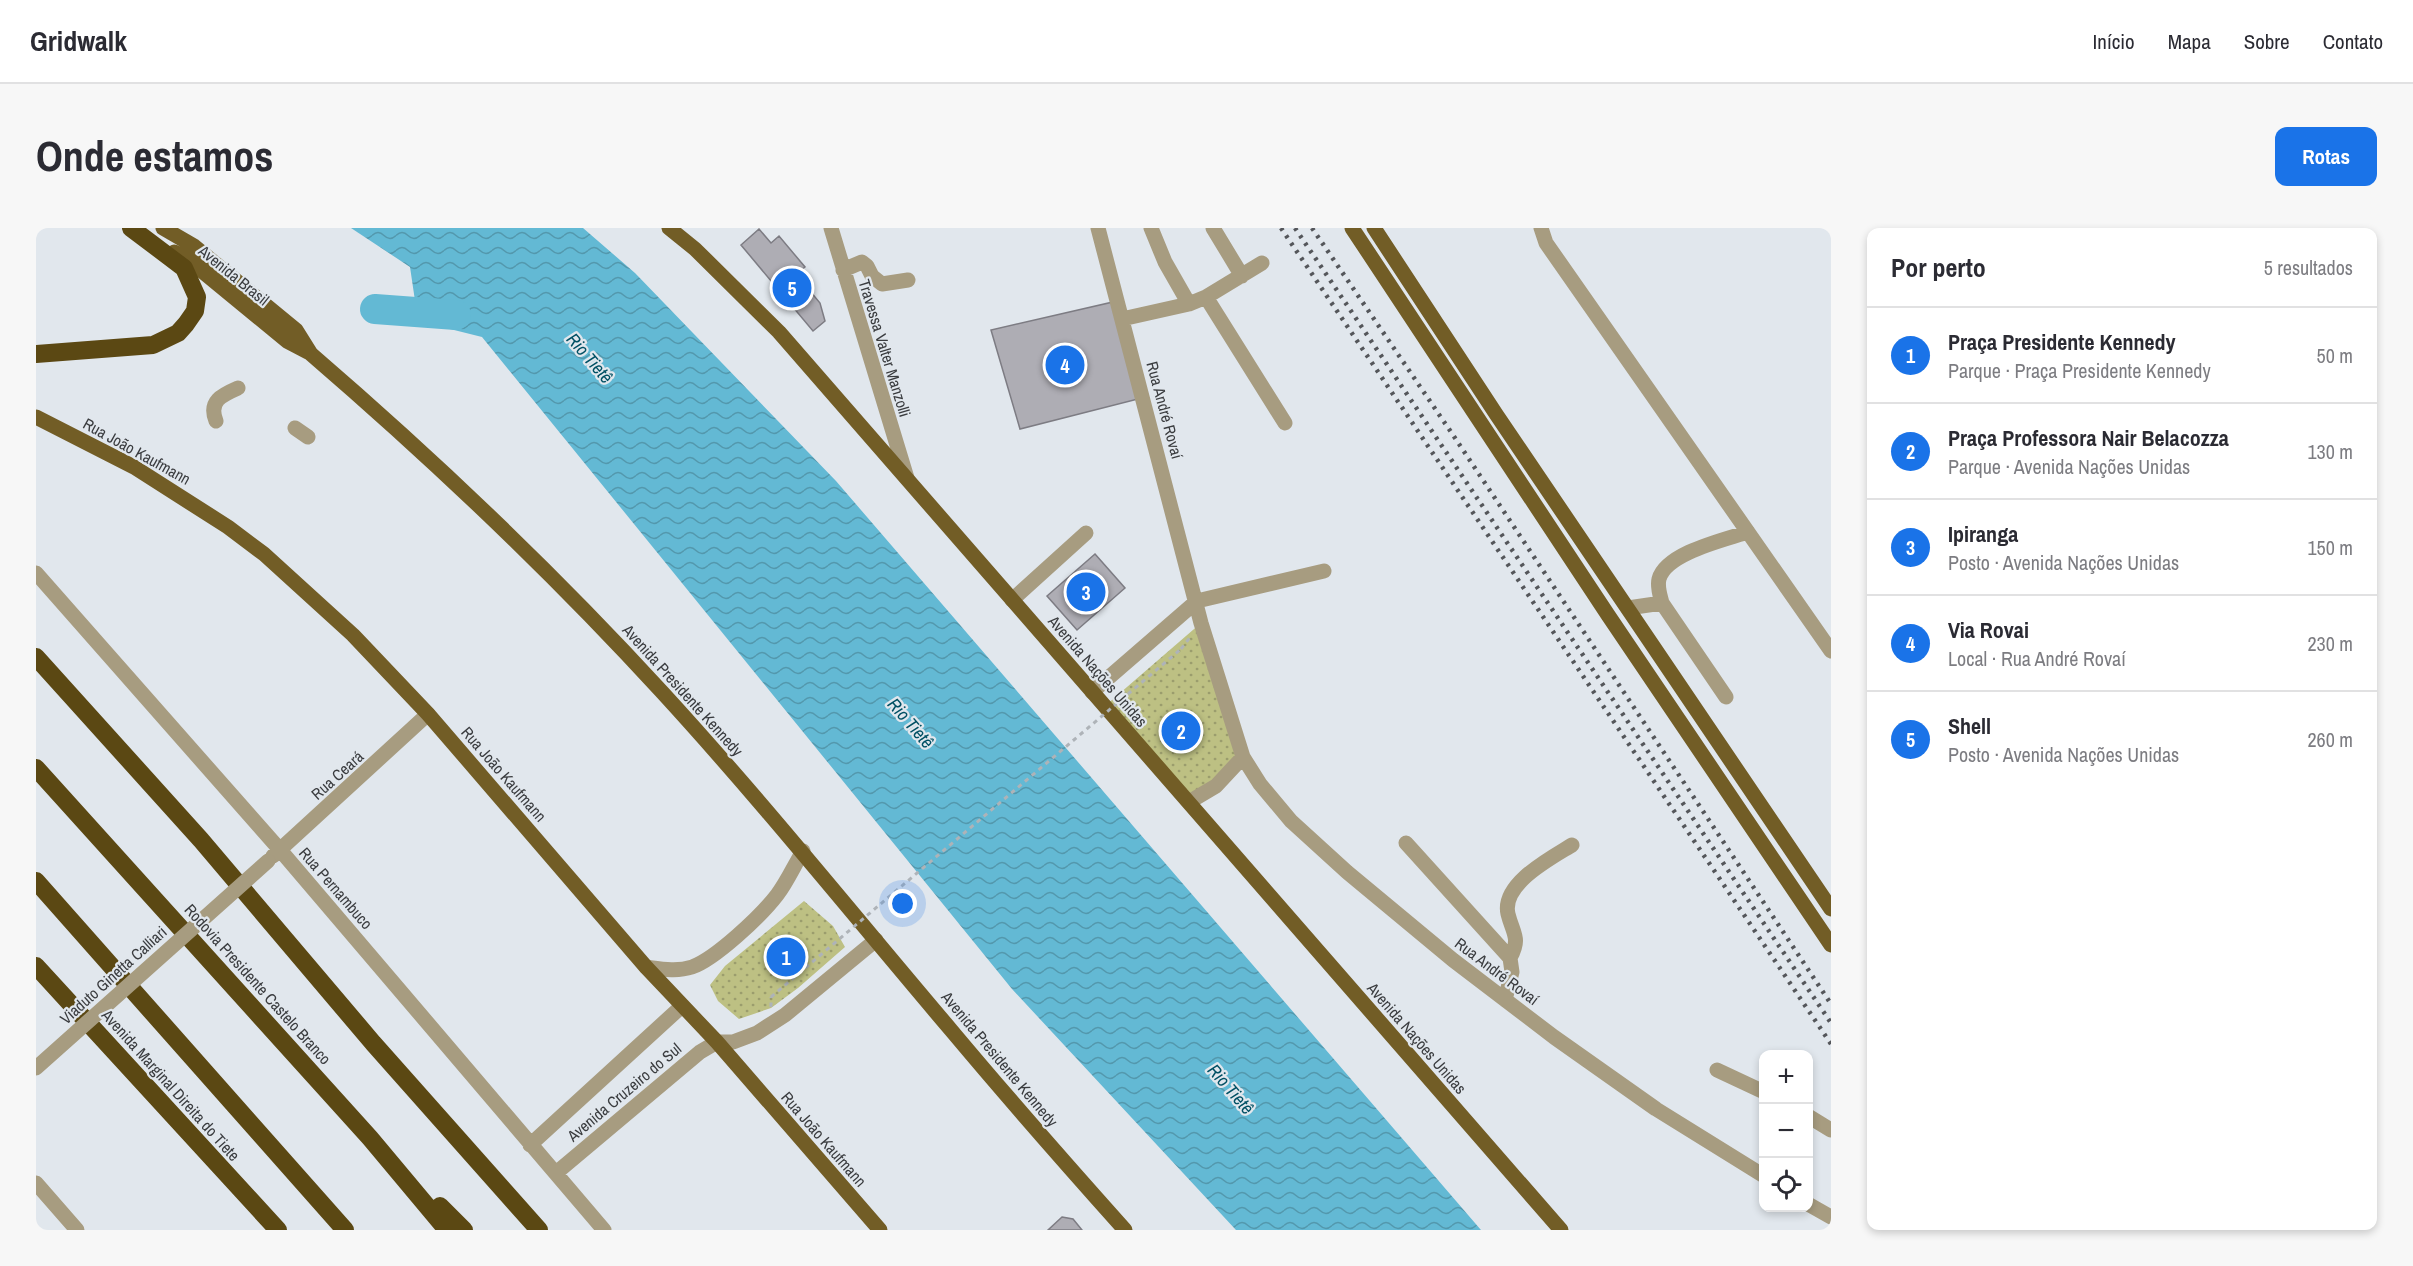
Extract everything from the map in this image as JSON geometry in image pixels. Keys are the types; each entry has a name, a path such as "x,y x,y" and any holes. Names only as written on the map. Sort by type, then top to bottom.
{"highway":[{"path":"36,354 153,345 178,333 186,324 195,311 197,297 184,268 131,228"},
{"path":"36,657 201,840 373,1044 539,1230"},
{"name":"Rodovia Presidente Castelo Branco","path":"36,768 370,1138 447,1230"},
{"path":"36,881 345,1230"},
{"name":"Avenida Marginal Direita do Tiete","path":"36,966 278,1230"},
{"path":"370,1138 464,1230"}],"main road":[{"name":"Avenida Brasil","path":"131,228 186,258 287,341 311,354"},
{"name":"Avenida Presidente Kennedy","path":"163,228 194,246 296,330 311,354 463,490 552,576 662,691 803,851 1032,1125 1125,1230"},
{"name":"Avenida Nações Unidas","path":"669,228 695,249 779,332 1561,1230"},
{"path":"1352,228 1608,615 1831,945"},
{"path":"1374,228 1831,909"},
{"name":"Rua João Kaufmann","path":"36,417 134,467 189,500 264,554 353,635 428,714 646,967 717,1042 880,1230"}],"street":[{"path":"682,228 695,249"},
{"name":"Travessa Valter Manzolli","path":"831,228 907,478"},
{"name":"Rua André Rovaí","path":"1098,228 1201,623 1242,757 1273,802 1291,821 1408,924 1505,1000 1656,1109 1759,1173"},
{"path":"1151,228 1165,262 1189,304"},
{"path":"1213,228 1242,276"},
{"path":"1541,228 1546,243 1831,651"},
{"path":"843,270 862,262 872,276 882,284 908,280"},
{"path":"1122,319 1189,304 1206,297 1262,263"},
{"path":"1206,297 1285,423"},
{"path":"216,421 213,414 215,401 238,388"},
{"path":"295,428 308,437"},
{"path":"1726,697 1662,603 1659,579 1666,566 1704,546 1748,532"},
{"path":"1012,600 1086,533"},
{"path":"1092,692 1197,601 1324,571"},
{"name":"Rua Pernambuco","path":"36,573 281,851 530,1146 604,1230"},
{"path":"1628,608 1662,603"},
{"name":"Rua Ceará","path":"268,861 428,714"},
{"path":"1189,802 1216,786 1242,757"},
{"path":"1406,843 1510,958 1512,972 1505,1000"},
{"path":"1510,958 1517,946 1508,912 1510,898 1518,885 1532,871 1572,845"},
{"path":"646,967 682,969 713,955 777,896 803,851"},
{"name":"Viaduto Ginetta Calliari","path":"36,1068 268,861"},
{"path":"717,1042 742,1039 757,1033 785,1015 876,940"},
{"name":"Avenida Cruzeiro do Sul","path":"530,1146 682,1006"},
{"name":"Avenida Cruzeiro do Sul","path":"556,1173 700,1052 717,1042"},
{"path":"1717,1070 1759,1090"},
{"path":"1813,1119 1831,1130"},
{"path":"36,1183 77,1230"},
{"path":"1813,1206 1831,1217"}],"path":[{"path":"771,997 1181,649"}],"green space":[{"path":"1201,623 1243,757 1189,802 1105,706"},
{"path":"804,901 833,926 845,947 771,1008 739,1019 718,1001 710,985 725,966"}],"water":[{"name":"Rio Tietê","path":"351,228 583,228 635,273 836,481 1481,1230 1236,1230 1012,989 482,337 418,321 410,267"}],"building":[{"path":"759,229 771,243 779,236 805,267 796,274 820,303 825,321 813,331 741,245"},
{"path":"1113,302 1138,399 1020,429 991,330"},
{"path":"1095,554 1125,588 1077,630 1047,596"},
{"path":"1062,1217 1073,1219 1082,1230 1048,1230"}],"waterway":[{"path":"375,309 456,315"}],"railway":[{"path":"1281,228 1831,1044"},
{"path":"1295,228 1831,1023"},
{"path":"1312,228 1453,435 1831,1004"}],"place":[{"name":"Shell","path":"792,288"},
{"name":"Via Rovai","path":"1065,365"},
{"name":"Ipiranga","path":"1086,592"},
{"name":"Praça Professora Nair Belacozza","path":"1181,731"},
{"name":"Praça Presidente Kennedy","path":"786,957"}]}
